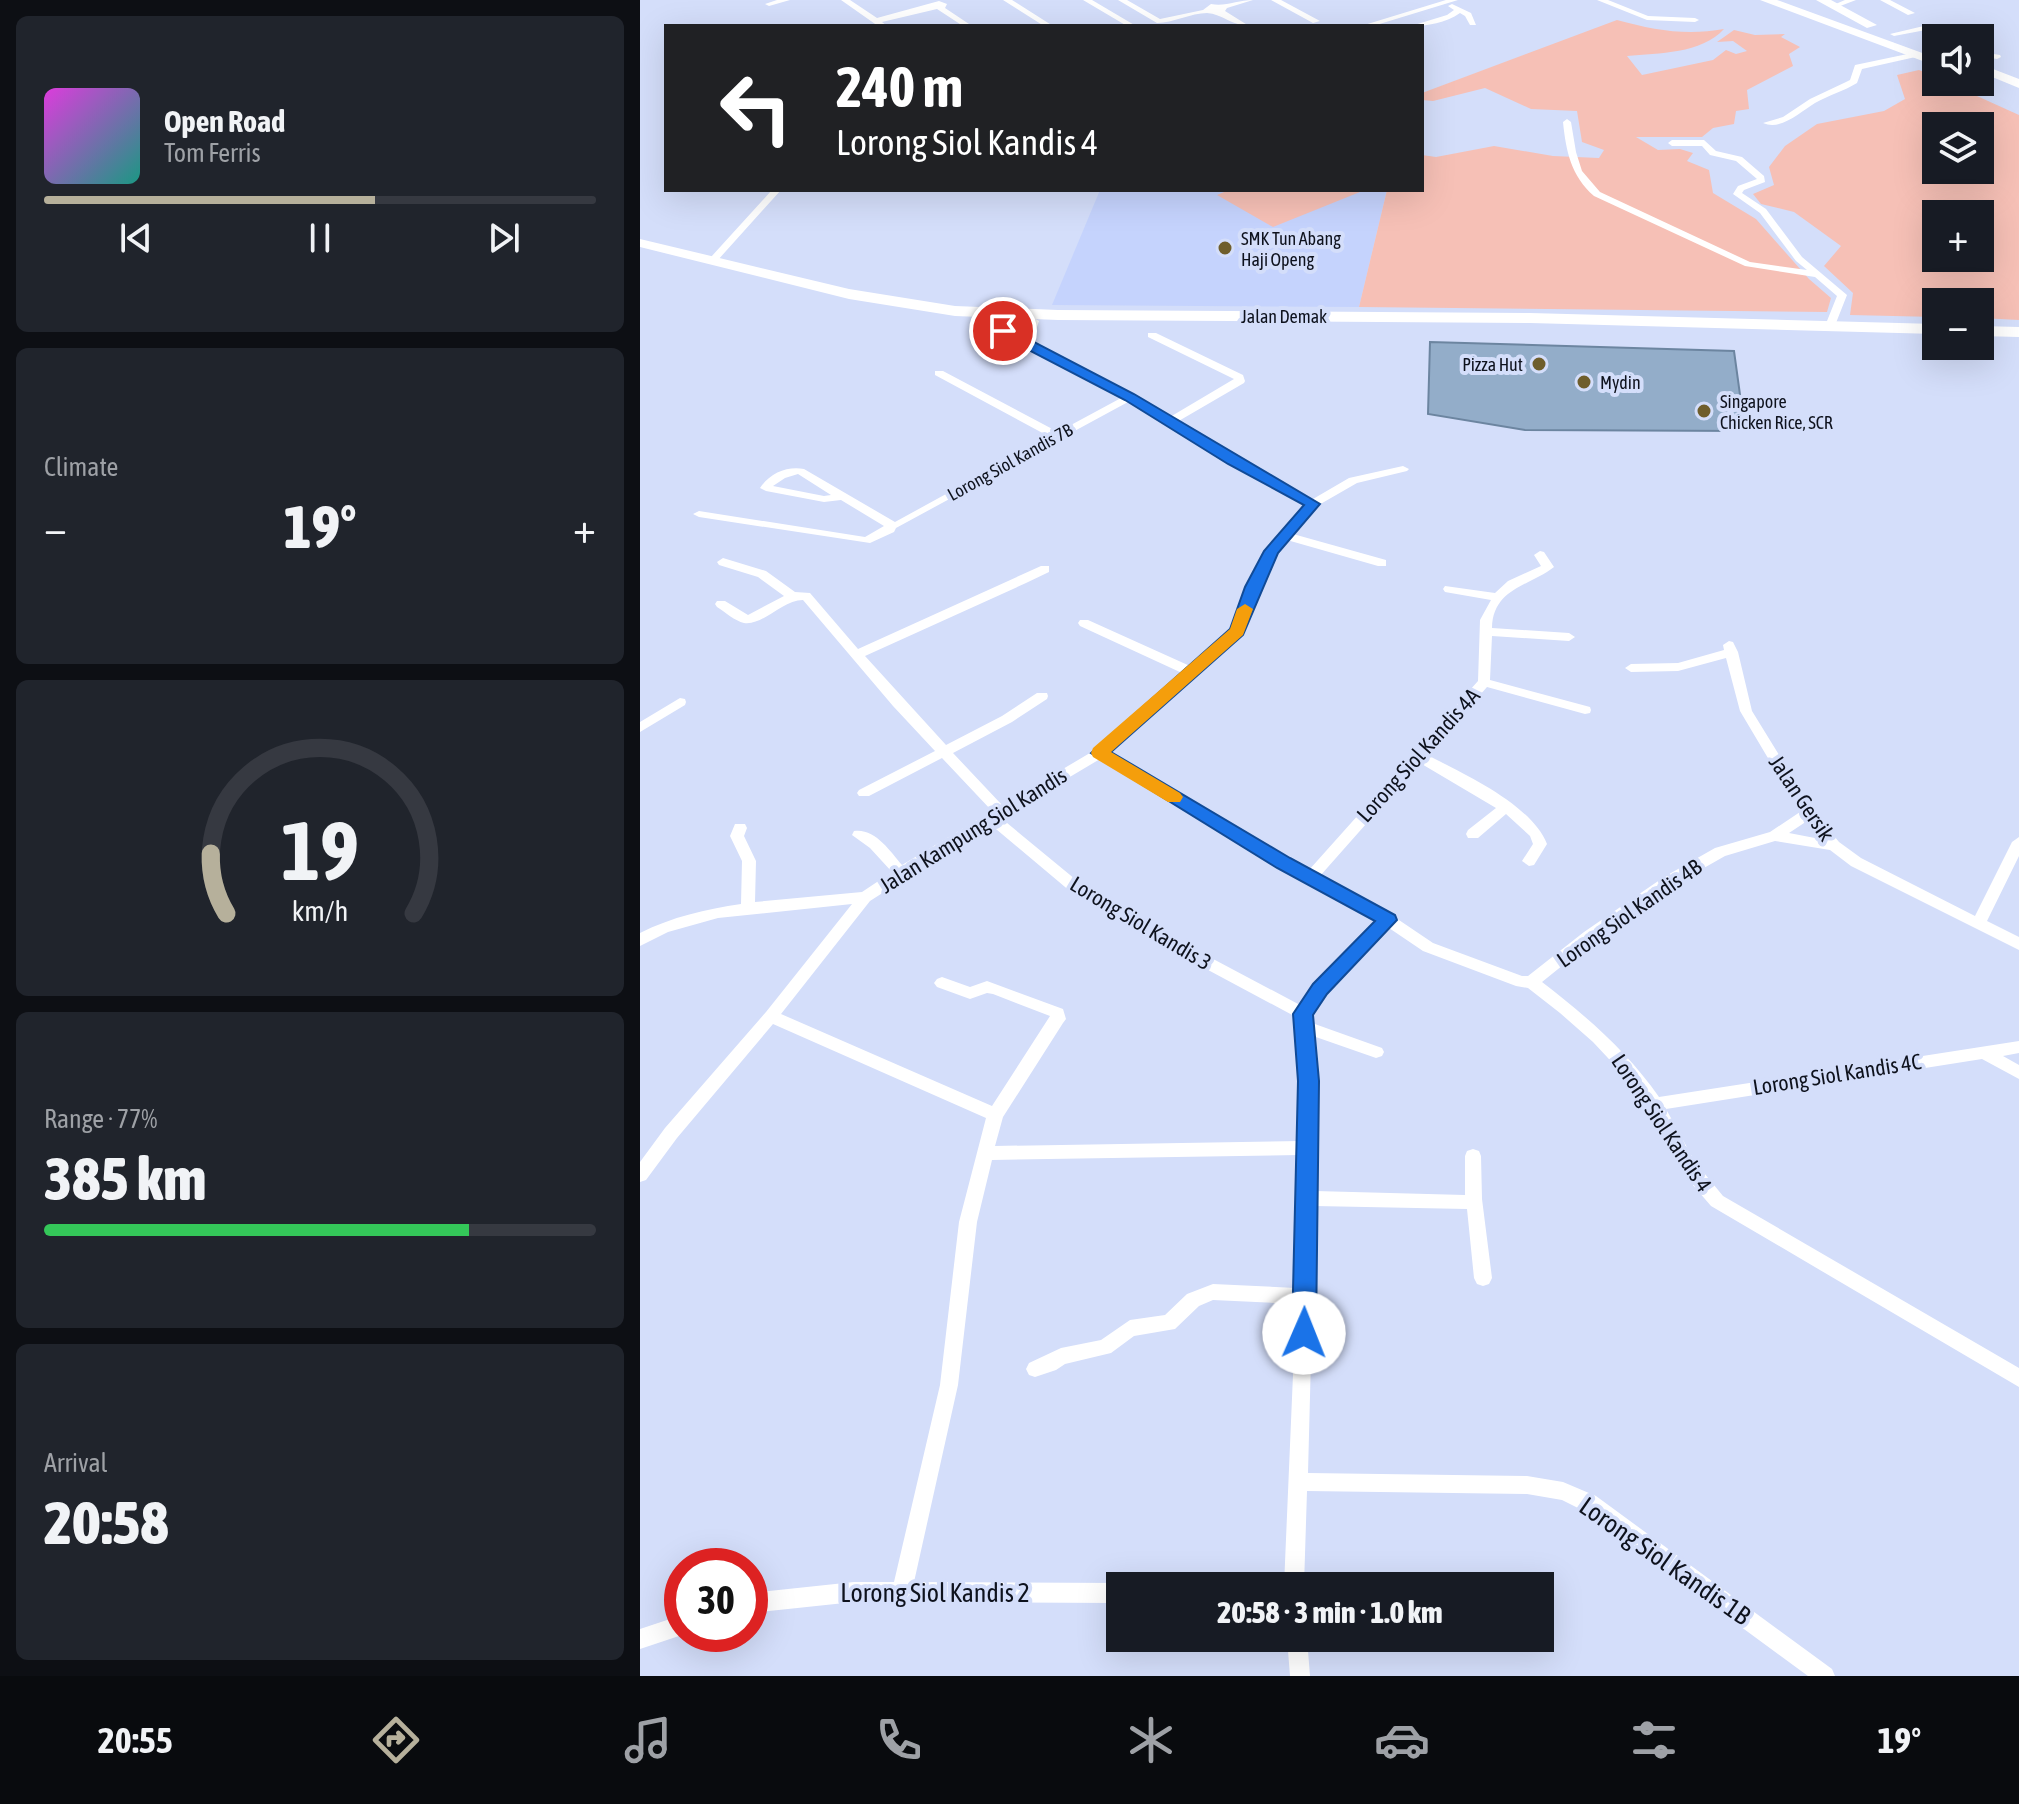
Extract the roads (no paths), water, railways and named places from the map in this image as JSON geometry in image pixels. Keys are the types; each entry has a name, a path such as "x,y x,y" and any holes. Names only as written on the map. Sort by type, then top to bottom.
{"highway":[{"path":"1766,0 1922,53"},
{"path":"1822,0 1922,46"},
{"path":"1994,74 2019,84"},
{"path":"1994,85 2019,95"},
{"name":"Jalan Demak","path":"640,243 872,299 955,311 1037,315 1530,318 1922,329"},
{"name":"Jalan Demak","path":"640,252 911,312 1034,321 1371,323 1922,337"},
{"path":"1994,331 2019,332"},
{"path":"1994,339 2019,340"}],"street":[{"path":"769,4 786,0"},
{"path":"845,0 880,24 938,4 965,24"},
{"path":"1007,0 1046,24"},
{"path":"1087,0 1129,24"},
{"path":"1122,0 1164,24 1249,0"},
{"path":"1199,0 1209,9"},
{"path":"1275,0 1316,21"},
{"path":"1601,0 1647,18 1695,20"},
{"path":"1835,6 1852,0"},
{"path":"1884,0 1907,14 1922,9"},
{"path":"1371,24 1443,1 1468,15 1473,23"},
{"path":"1221,10 1242,24"},
{"path":"1423,24 1450,17 1458,11"},
{"path":"1894,34 1917,30 1930,23"},
{"path":"1767,123 1793,117 1814,101 1848,86 1854,81 1858,67 1917,54"},
{"path":"1567,122 1570,151 1580,174 1593,191 1748,264 1818,275"},
{"path":"1672,143 1704,143 1713,153 1739,159 1762,180 1741,188 1737,194 1763,211 1799,259 1842,295 1830,326"},
{"path":"714,259 775,192"},
{"path":"1027,343 1034,321"},
{"path":"1003,331 1130,397 1233,461 1313,504"},
{"path":"1152,335 1239,377 1240,381 1171,421"},
{"path":"939,373 1057,436"},
{"name":"Lorong Siol Kandis 7B","path":"699,514 866,541 890,530 890,525 897,525 1130,397"},
{"name":"Jalan Kampung Siol Kandis","path":"640,1175 865,897 995,814 1100,753 1237,631 1253,587 1271,551 1313,504 1353,480 1403,469"},
{"path":"840,497 824,499 766,488 775,479 795,470 890,525"},
{"path":"1284,535 1382,563"},
{"path":"1449,589 1498,597 1512,584 1546,569 1540,555"},
{"name":"Lorong Siol Kandis 3","path":"723,562 765,575 792,596 806,596 944,751 995,814 1076,888 1304,1020 1376,1052"},
{"path":"856,655 949,612 981,601 1045,569"},
{"path":"721,604 744,619 750,619 792,596"},
{"name":"Lorong Siol Kandis 4A","path":"1310,878 1484,682 1486,620 1498,597"},
{"path":"1084,623 1191,672"},
{"path":"1487,632 1569,637"},
{"name":"Jalan Gersik","path":"1631,668 1678,667 1731,649 1746,711 1808,813 1834,846 1856,862 2019,944"},
{"path":"1484,682 1585,710"},
{"path":"864,793 1029,706 1042,696"},
{"path":"640,728 680,702"},
{"name":"Lorong Siol Kandis 4","path":"1100,753 1442,954 1521,982 1531,982 1614,1049 1654,1104 1699,1185 1717,1201 2019,1378"},
{"path":"1417,756 1487,794 1539,835 1540,844 1529,861"},
{"path":"1473,834 1505,808"},
{"path":"1775,836 1808,813"},
{"path":"740,828 737,836 749,861 748,908"},
{"path":"859,835 875,844 901,873"},
{"path":"1775,836 1834,846"},
{"name":"Lorong Siol Kandis 4B","path":"1531,982 1589,936 1669,881 1720,852 1775,836"},
{"path":"1979,923 2019,842"},
{"path":"642,936 691,920 748,908 865,897"},
{"path":"1295,1572 1309,1081 1304,1020 1320,989 1388,920"},
{"path":"902,1591 949,1385 975,1186 987,1153 995,1115 1058,1019 1058,1013 995,989 987,987 970,993 942,983"},
{"path":"771,1016 995,1115"},
{"name":"Lorong Siol Kandis 4C","path":"1654,1104 2019,1047"},
{"path":"1983,1052 2019,1073"},
{"path":"987,1153 1306,1148"},
{"path":"1473,1156 1474,1199 1483,1278"},
{"path":"1305,1198 1389,1202 1474,1199"},
{"path":"1035,1369 1061,1356 1105,1347 1130,1328 1169,1323 1193,1300 1213,1292 1305,1296"},
{"name":"Lorong Siol Kandis 1B","path":"1299,1482 1527,1485 1563,1491 1610,1516 1825,1676"},
{"name":"Lorong Siol Kandis 2","path":"768,1601 826,1593 902,1591 1106,1593"},
{"path":"640,1639 664,1631"},
{"path":"1298,1652 1300,1676"}],"place":[{"name":"SMK Tun Abang Haji Openg","path":"1225,248"},
{"name":"Pizza Hut","path":"1539,364"},
{"name":"Mydin","path":"1584,382"},
{"name":"Singapore Chicken Rice, SCR","path":"1704,411"}]}
